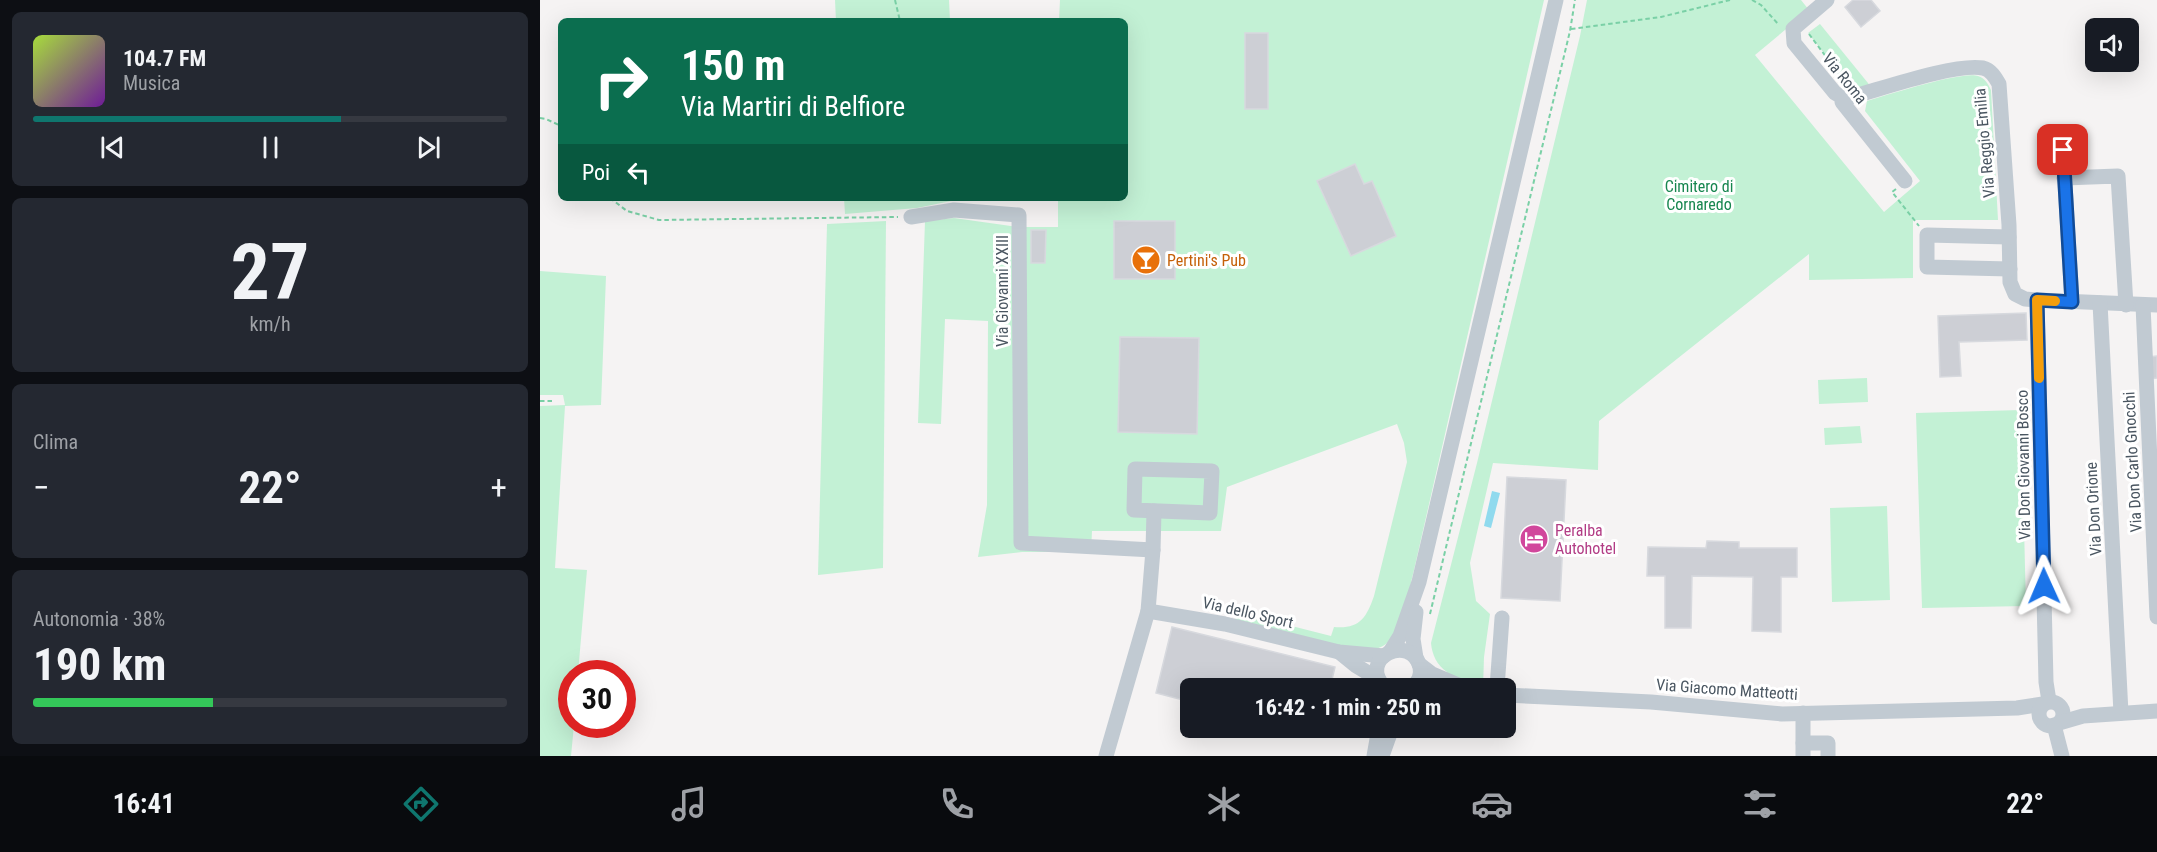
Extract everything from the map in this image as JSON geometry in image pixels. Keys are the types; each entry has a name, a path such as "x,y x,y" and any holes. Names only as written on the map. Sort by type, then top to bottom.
{"street":[{"path":"1379,678 1377,667 1403,630 1419,582 1556,0"},
{"path":"1792,36 1793,29 1827,0"},
{"name":"Via Roma","path":"1792,36 1794,43 1835,93 1842,97 1842,102 1905,181"},
{"name":"Via Reggio Emilia","path":"1842,97 1851,97 1960,69 1985,68 1995,75 1999,84 2010,282 2015,294 2025,299 2037,300"},
{"path":"2063,150 2072,302"},
{"path":"2064,178 2118,176 2126,305"},
{"name":"Via Giovanni XXIII","path":"911,217 954,210 1019,215 1021,543 1154,550"},
{"path":"2009,237 1927,234 1927,267 2010,269"},
{"path":"2037,300 2150,305"},
{"name":"Via Don Giovanni Bosco","path":"2037,300 2046,682 2062,756"},
{"name":"Via Don Orione","path":"2100,303 2121,713"},
{"name":"Via Don Carlo Gnocchi","path":"2150,305 2157,618"},
{"path":"1135,469 1212,471 1210,513 1154,511 1134,510 1135,469"},
{"path":"1106,756 1148,611 1154,550 1154,511"},
{"path":"1419,582 1413,632 1419,678"},
{"name":"Via dello Sport","path":"1148,611 1225,624 1340,652 1387,654 1404,650 1417,661"},
{"path":"1498,678 1502,618"},
{"name":"Via dello Sport","path":"1340,652 1372,678"},
{"path":"1417,661 1432,675 1440,678"},
{"name":"Via Giacomo Matteotti","path":"1516,695 1651,702 1782,714 2017,708 2083,716 2121,713"},
{"path":"2121,713 2157,711"},
{"path":"1803,713 1803,749 1828,743 1828,756"},
{"path":"1374,756 1377,738"},
{"path":"1382,756 1388,738"}],"path":[{"path":"895,0 899,18"},
{"path":"1428,623 1575,0"},
{"path":"1570,29 1661,17 1730,0"},
{"path":"1752,0 1761,5 1787,34 1792,36"},
{"path":"540,118 558,125"},
{"path":"1905,181 1892,192 1927,234"},
{"path":"614,201 627,211 658,220 911,217"},
{"path":"540,400 554,401"}],"green space":[{"path":"835,0 949,0 950,18 836,18"},
{"path":"1060,0 1544,0 1408,599 1398,628 1382,646 1365,651 1235,621 1237,612 1331,636 1334,627 1350,626 1360,621 1368,611 1374,596 1407,462 1404,443 1397,424 1227,487 1221,531 1092,531 1091,552 1022,552 978,557 987,505 988,321 945,319 941,424 918,423 925,221 954,218 1018,227 1058,227 1058,201 1128,201 1128,18 1059,18"},
{"name":"Cimitero di Cornaredo","path":"1587,0 1801,0 1809,10 1755,55 1884,212 1920,181 1865,111 1867,101 1941,80 1969,75 1978,76 1991,90 1998,220 1913,220 1913,278 1809,280 1809,254 1599,421 1598,470 1493,463 1470,563 1476,601 1490,614 1483,678 1448,678 1447,672 1436,659 1431,643"},
{"path":"1820,24 1872,88 1855,92 1808,33"},
{"path":"844,201 951,201 917,208 845,214"},
{"path":"886,221 883,568 818,575 827,224"},
{"path":"540,271 606,276 601,405 565,406 555,568 587,570 579,660 558,660 558,738 573,738 571,756 540,756 540,406 565,405 563,395 540,395"},
{"path":"1867,378 1868,402 1819,404 1818,380"},
{"path":"2021,410 2026,606 1922,608 1916,413"},
{"path":"1860,426 1862,443 1825,445 1824,428"},
{"path":"1887,506 1890,600 1832,602 1830,508"}],"water":[{"path":"1492,491 1500,493 1491,528 1484,526"}],"building":[{"path":"1853,0 1871,0 1880,11 1861,27 1845,7"},
{"path":"1245,33 1268,33 1268,109 1245,109"},
{"path":"1355,164 1364,184 1372,181 1396,236 1351,256 1317,181"},
{"path":"1114,221 1175,221 1175,279 1114,279"},
{"path":"1031,230 1046,230 1045,263 1031,263"},
{"path":"2026,313 2027,340 1959,342 1961,376 1940,377 1938,316"},
{"path":"1120,337 1199,338 1197,434 1118,432"},
{"path":"2157,356 2157,378 2150,379 2149,357"},
{"name":"Peralba Autohotel","path":"1507,477 1566,480 1560,601 1501,598"},
{"path":"1707,541 1739,542 1739,548 1797,548 1797,577 1781,577 1781,632 1752,631 1753,577 1692,576 1691,628 1665,628 1665,576 1647,576 1648,547 1706,548"},
{"path":"1172,627 1335,667 1332,678 1180,678 1180,699 1156,693"}],"slow traffic":[{"path":"2039,378 2037,300 2055,301"}],"place":[{"name":"Pertini's Pub","path":"1146,260"},
{"name":"Peralba Autohotel","path":"1534,539"}],"route":[{"path":"2044,586 2037,300 2072,302 2063,150"}]}
